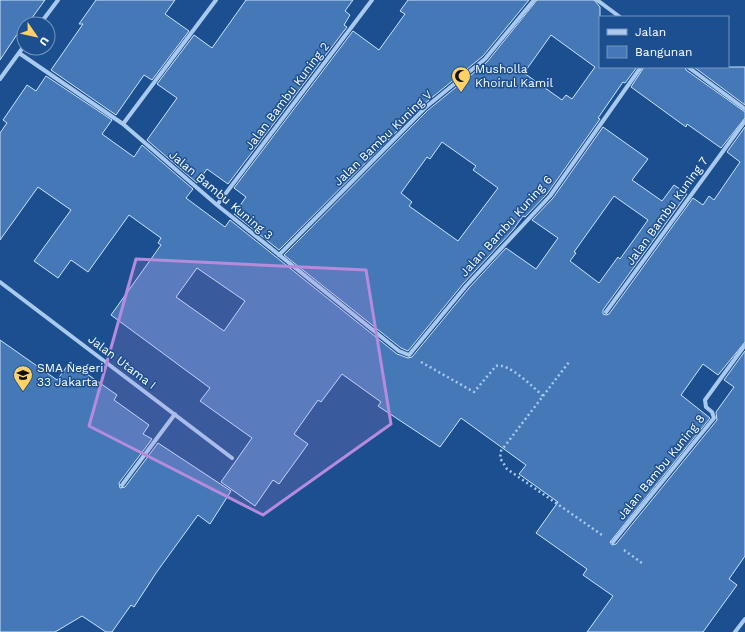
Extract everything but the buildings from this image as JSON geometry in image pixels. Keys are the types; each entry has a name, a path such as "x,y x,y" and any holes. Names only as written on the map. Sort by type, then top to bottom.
{"street":[{"path":"46,16 58,0"},
{"path":"123,124 216,0"},
{"name":"Jalan Bambu Kuning 2","path":"217,205 372,0"},
{"name":"Jalan Bambu Kuning V","path":"279,255 426,107 485,60 534,0"},
{"path":"597,0 619,16"},
{"path":"0,79 17,56"},
{"name":"Jalan Bambu Kuning 3","path":"23,56 123,124 217,205 399,351 409,355"},
{"name":"Jalan Bambu Kuning 6","path":"409,355 466,286 550,196 640,68"},
{"path":"689,68 745,109"},
{"name":"Jalan Bambu Kuning 7","path":"606,312 745,121"},
{"name":"Jalan Utama I","path":"0,282 232,458"},
{"name":"Jalan Bambu Kuning 8","path":"613,542 714,418 712,412 706,407 705,400 745,345"},
{"path":"122,485 175,414"},
{"path":"735,632 745,619"}],"path":[{"path":"409,355 470,392 474,392 496,366 500,365 508,367 543,396"},
{"path":"569,362 501,451 500,458 507,468 642,563"}],"highlighted area":[{"path":"136,259 366,270 391,424 263,515 89,426"}],"place":[{"name":"Musholla Khoirul Kamil","path":"461,93"},
{"name":"SMA Negeri 33 Jakarta","path":"23,392"}]}
